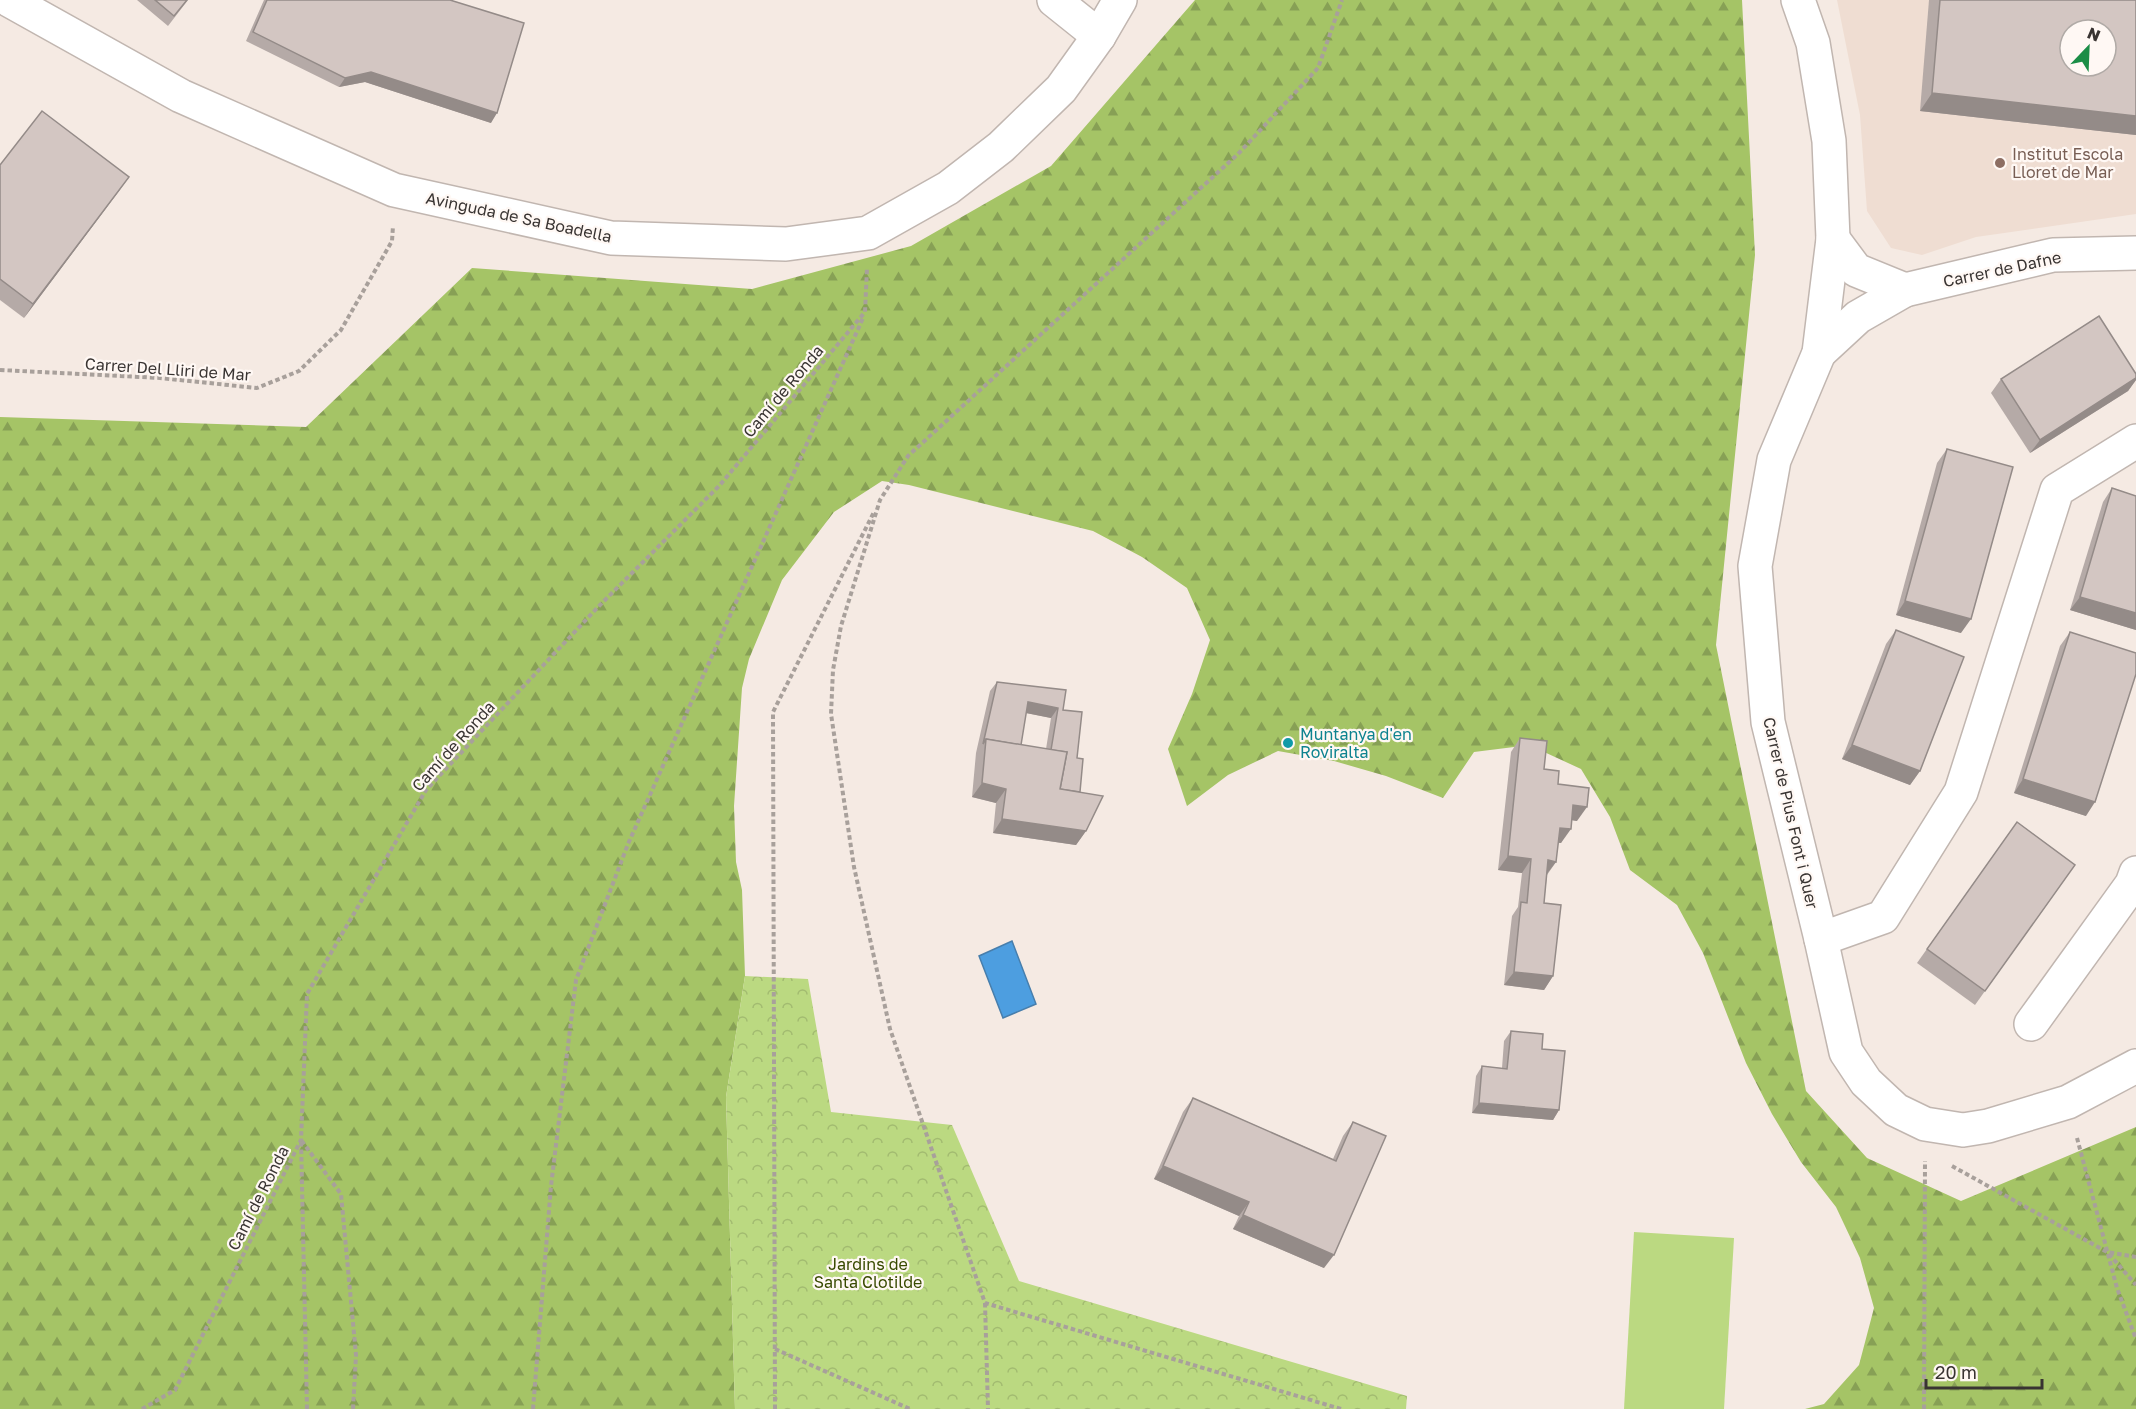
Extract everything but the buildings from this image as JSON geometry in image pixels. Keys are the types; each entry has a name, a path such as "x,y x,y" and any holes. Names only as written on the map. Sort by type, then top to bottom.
{"street":[{"name":"Avinguda de Sa Boadella","path":"9,0 181,96 394,190 611,238 786,244 868,233 948,188 1002,147 1061,89 1099,36 1120,0"},
{"path":"1054,0 1099,36"},
{"name":"Carrer de Pius Font i Quer","path":"1798,0 1813,43 1829,141 1833,239 1819,353 1774,460 1755,566 1768,722 1821,939 1845,1052 1866,1082 1925,1138 1988,1126 2068,1102 2136,1066"},
{"path":"1833,239 1856,270 1905,290"},
{"name":"Carrer de Dafne","path":"1819,353 1858,317 1905,290 2053,255 2136,253"},
{"path":"1821,939 1883,917 1961,792 2057,490 2136,441"},
{"path":"2031,1024 2132,884 2136,873"}],"path":[{"path":"775,1409 773,712 880,500 908,456 1238,154 1318,68 1342,0"},
{"name":"Carrer Del Lliri de Mar","path":"0,370 160,378 257,388 299,371 341,330 392,242 394,190"},
{"path":"533,1409 551,1186 576,980 628,844 866,312 868,233"},
{"name":"Camí de Ronda","path":"142,1409 175,1390 301,1140 307,994 426,790 599,606 719,486 866,312"},
{"path":"880,500 841,626 833,670 831,714 854,867 890,1029 986,1303 988,1409"},
{"path":"2068,1102 2116,1288 2136,1340"},
{"path":"1925,1138 2107,1252 2136,1285"},
{"path":"1924,1409 1925,1138"},
{"path":"301,1140 307,1409"},
{"path":"301,1140 341,1194 356,1354 353,1409"},
{"path":"2107,1252 2136,1257"},
{"path":"986,1303 1341,1409"},
{"path":"775,1349 910,1409"}],"shaded area":[{"name":"Institut Escola Lloret de Mar","path":"1837,0 2136,0 2136,214 1976,237 1922,255 1891,248 1867,211 1860,115"}],"green space":[{"path":"1195,0 1742,0 1755,255 1716,645 1806,1091 1867,1158 1961,1201 2136,1127 2136,1409 1805,1409 1824,1404 1859,1365 1874,1308 1860,1258 1836,1207 1801,1162 1772,1114 1746,1063 1703,953 1677,905 1630,870 1610,817 1581,769 1529,745 1474,752 1443,798 1386,776 1334,761 1278,751 1228,775 1187,806 1168,749 1192,694 1210,640 1187,588 1142,557 1093,531 909,485 882,481 834,512 782,580 749,659 742,688 734,806 736,862 742,890 745,976 726,1097 735,1409 0,1409 0,417 306,427 472,268 752,289 911,246 1051,166"},
{"name":"Jardins de Santa Clotilde","path":"745,976 808,979 831,1112 952,1125 1019,1281 1407,1396 1406,1409 735,1409 726,1097"},
{"path":"1634,1232 1734,1238 1724,1409 1624,1409"}],"water":[{"path":"1012,941 1036,1004 1003,1018 979,956"}],"place":[{"name":"Institut Escola Lloret de Mar","path":"2000,163"},
{"name":"Muntanya d'en Roviralta","path":"1288,743"}]}
